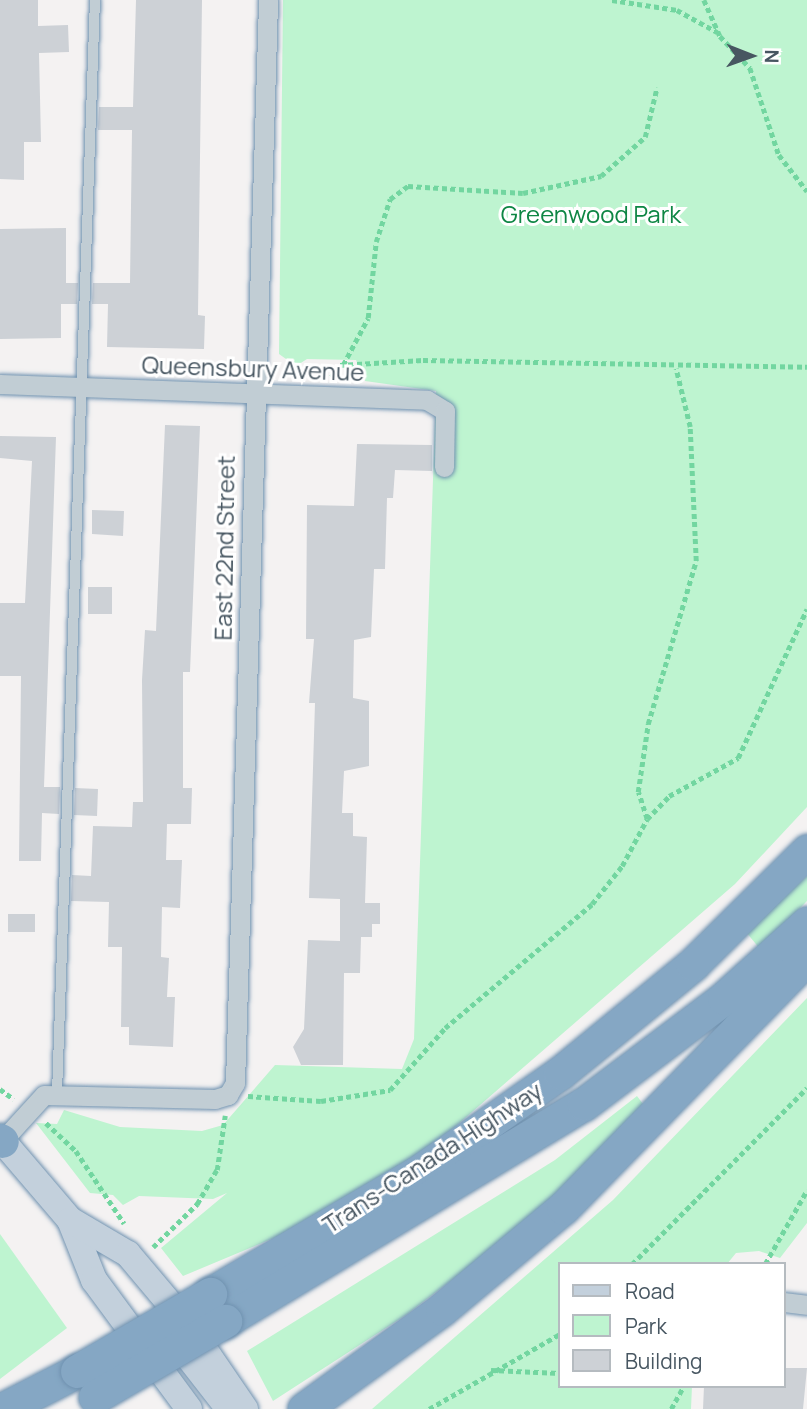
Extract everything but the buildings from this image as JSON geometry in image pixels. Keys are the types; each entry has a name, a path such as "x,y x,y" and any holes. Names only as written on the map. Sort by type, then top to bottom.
{"highway":[{"name":"Trans-Canada Highway","path":"18,1409 83,1392 217,1308 560,1073 693,964 807,851"},
{"name":"Trans-Canada Highway","path":"217,1308 584,1104 724,998 807,923"},
{"path":"304,1409 339,1395 563,1208 807,958"},
{"path":"3,1409 83,1392"}],"main road":[{"path":"1,1140 70,1220 94,1280 189,1409"},
{"path":"70,1220 128,1254 229,1409"},
{"path":"179,1329 245,1409"}],"street":[{"name":"East 22nd Street","path":"228,1095 235,1083 252,392 268,0"},
{"name":"Queensbury Avenue","path":"0,384 326,395 438,404 446,421 444,467"},
{"path":"1,1140 35,1100 57,1093 228,1095"},
{"path":"786,1302 807,1305"}],"lane":[{"path":"57,1093 95,0"}],"path":[{"path":"612,0 677,10 719,33"},
{"path":"704,0 719,33 750,68 779,155 807,191"},
{"path":"326,395 369,318 376,242 390,199 408,186 523,193 601,176 645,137 657,87"},
{"path":"343,365 480,359 676,369 807,367"},
{"path":"647,818 638,792 648,724 696,561 690,426 676,369"},
{"path":"147,1253 197,1204 216,1170 228,1095 321,1101 390,1090 445,1028 592,904 622,866 647,818 669,796 738,758 807,609"},
{"path":"634,1262 807,1088"},
{"path":"0,1089 14,1100"},
{"path":"766,1262 807,1190"},
{"path":"429,1409 491,1370 558,1335"},
{"path":"491,1370 558,1373"},
{"path":"671,1409 683,1388"}],"green space":[{"name":"Greenwood Park","path":"283,0 807,0 807,807 735,884 449,1132 353,1205 183,1276 161,1248 227,1193 213,1199 139,1196 123,1205 113,1195 90,1193 36,1123 57,1124 64,1110 120,1127 202,1131 223,1125 275,1065 402,1069 414,1039 436,391 365,381 356,360 307,359 296,366 279,354"},
{"path":"807,876 807,901 760,949 746,932"},
{"path":"807,998 807,1223 780,1258 759,1251 736,1253 729,1262 558,1262 558,1388 692,1388 691,1409 372,1409 613,1200"},
{"path":"637,1096 649,1112 538,1214 406,1315 273,1401 247,1351 555,1160"},
{"path":"0,1234 67,1328 0,1379"}]}
